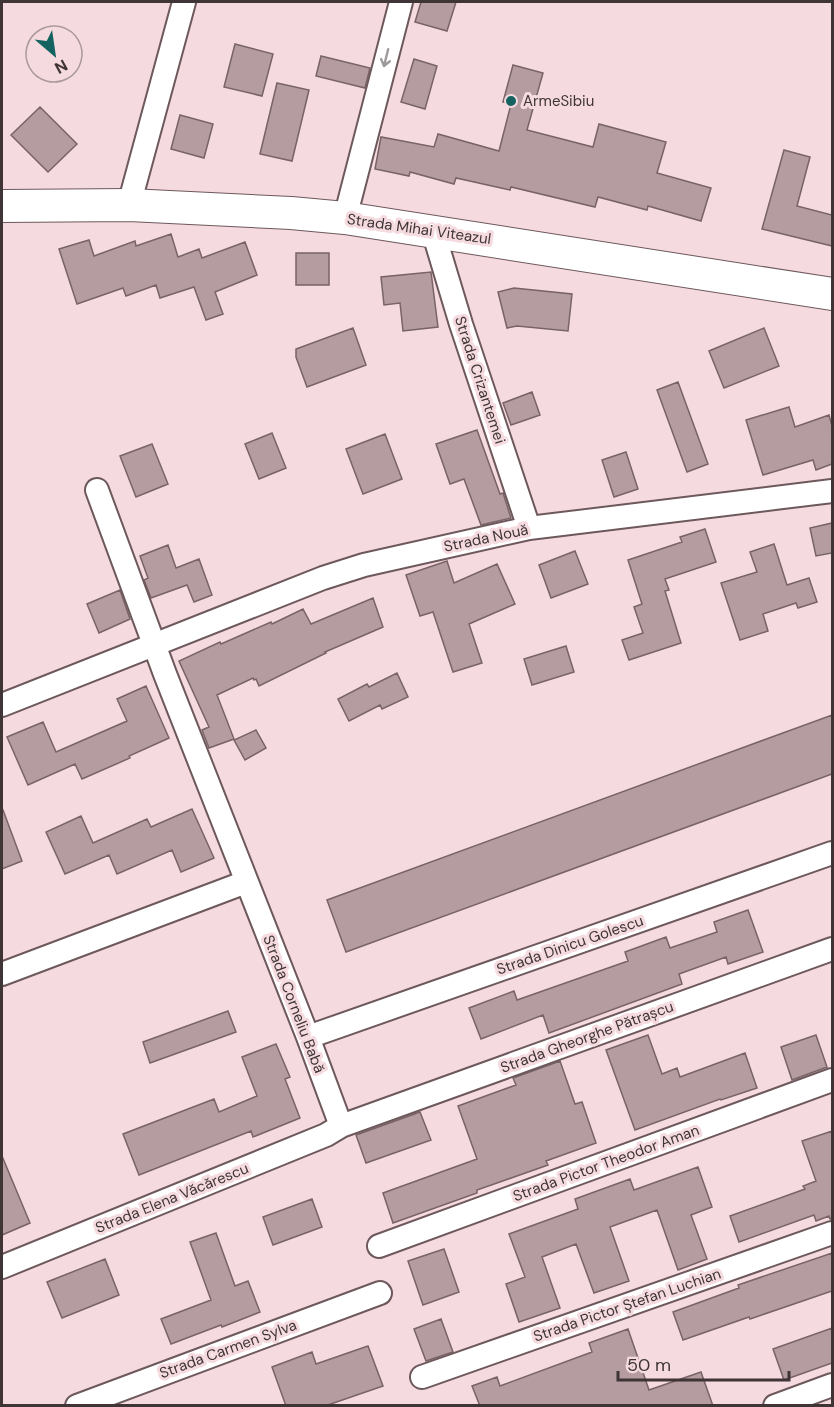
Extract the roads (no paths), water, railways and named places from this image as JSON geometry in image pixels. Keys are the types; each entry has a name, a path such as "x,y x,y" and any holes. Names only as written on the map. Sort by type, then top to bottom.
{"main road":[{"name":"Strada Mihai Viteazul","path":"2,206 129,205 345,218 832,294"}],"street":[{"path":"129,205 184,2"},
{"path":"345,218 401,2"},
{"name":"Strada Crizantemei","path":"433,231 529,528"},
{"path":"97,490 155,645"},
{"name":"Strada Nouă","path":"2,705 313,582 364,565 529,528 832,491"},
{"name":"Strada Corneliu Babă","path":"155,645 341,1126"},
{"name":"Strada Dinicu Golescu","path":"308,1037 832,853"},
{"path":"2,974 246,882"},
{"name":"Strada Gheorghe Pătrașcu","path":"341,1126 832,949"},
{"name":"Strada Pictor Theodor Aman","path":"379,1246 832,1080"},
{"name":"Strada Elena Văcărescu","path":"2,1267 326,1135 341,1126"},
{"name":"Strada Pictor Ștefan Luchian","path":"422,1377 832,1233"},
{"name":"Strada Carmen Sylva","path":"77,1406 380,1293"},
{"path":"775,1406 832,1384"}],"place":[{"name":"ArmeSibiu","path":"511,101"}]}
